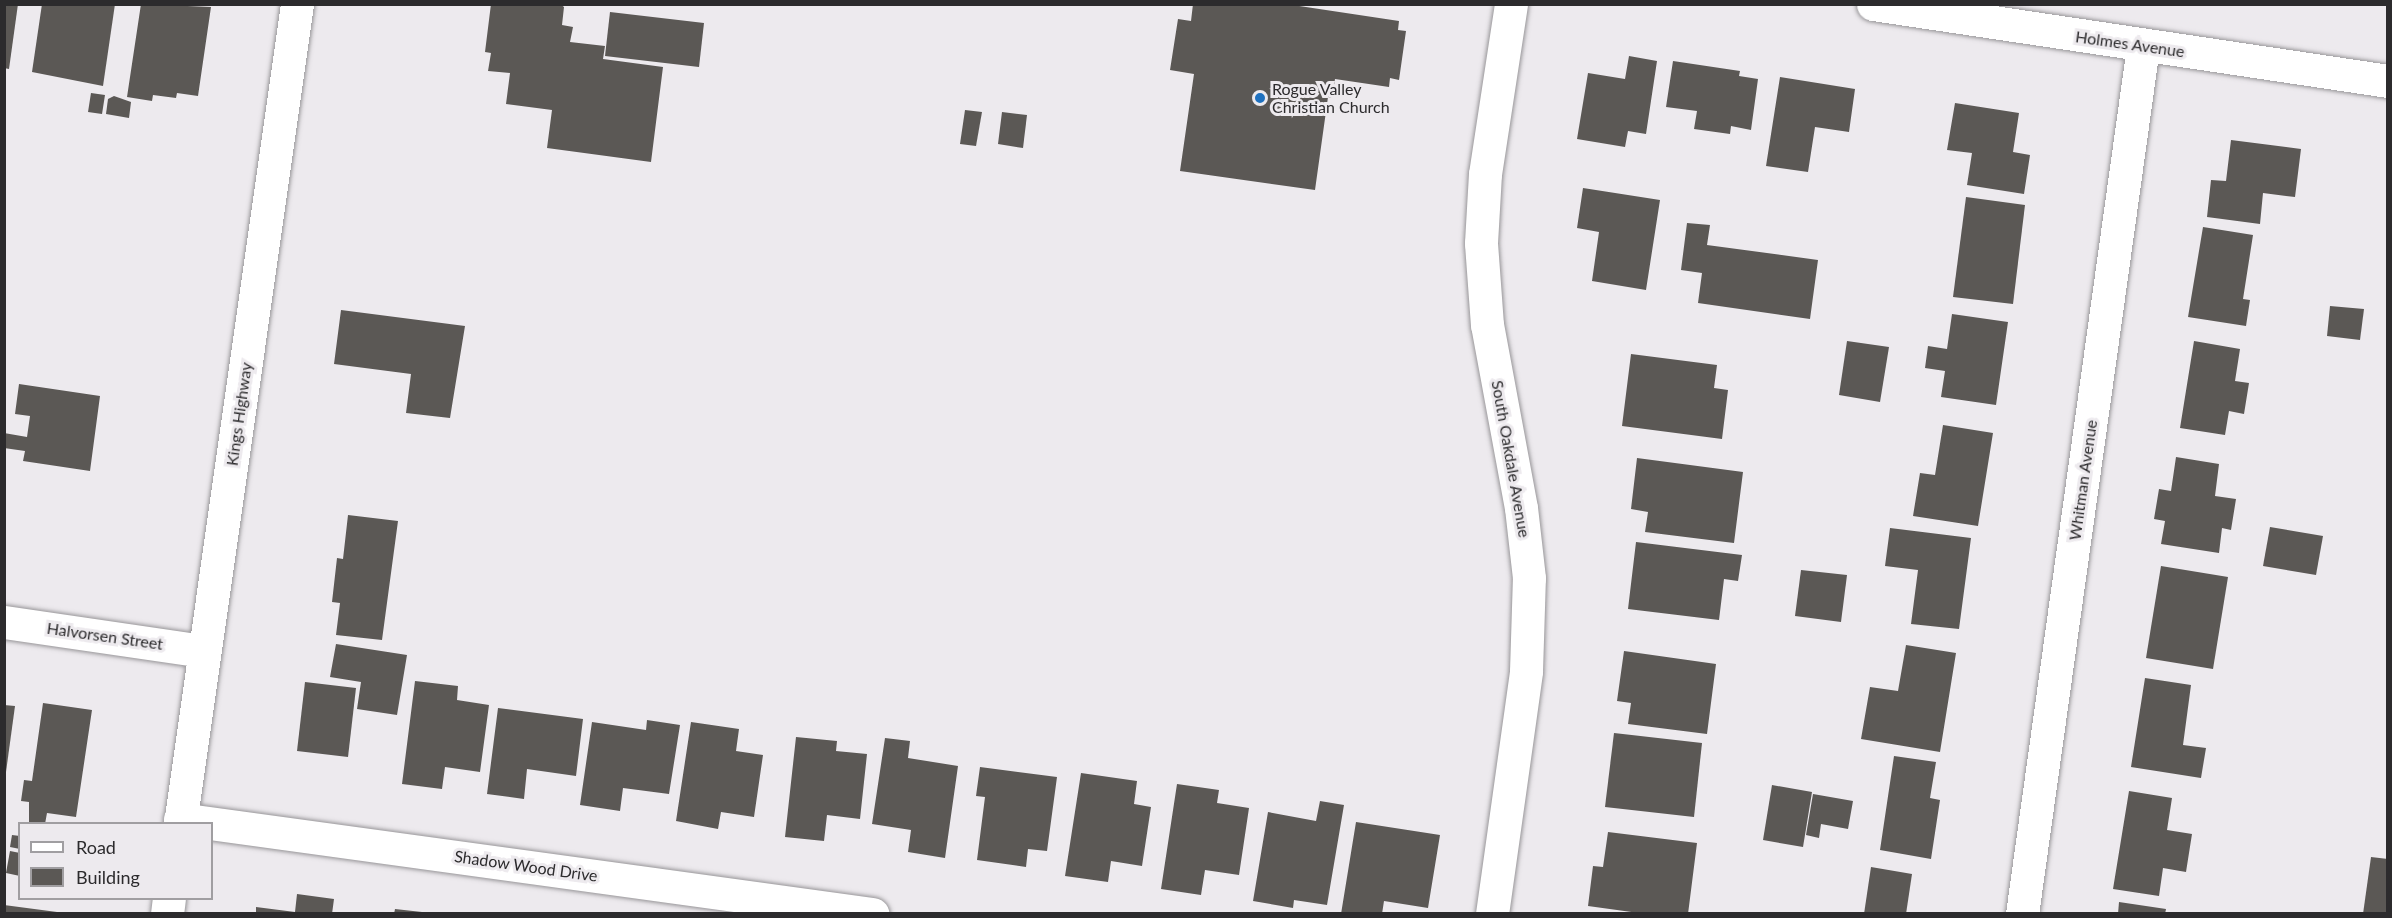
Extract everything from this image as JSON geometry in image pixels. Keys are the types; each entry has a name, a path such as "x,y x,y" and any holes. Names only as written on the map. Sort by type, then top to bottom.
{"street":[{"name":"Kings Highway","path":"180,821 297,4"},
{"name":"South Oakdale Avenue","path":"1492,914 1526,671 1529,578 1521,508 1487,325 1481,243 1485,174 1511,4"},
{"name":"Holmes Avenue","path":"1873,4 2388,81"},
{"name":"Whitman Avenue","path":"2022,914 2143,46"},
{"name":"Halvorsen Street","path":"4,622 204,651"},
{"name":"Shadow Wood Drive","path":"213,825 873,914"}],"building":[{"path":"4,4 18,4 9,69 4,68"},
{"path":"42,4 115,4 103,86 32,72"},
{"path":"141,4 211,7 198,96 177,93 176,98 153,95 152,101 127,97"},
{"path":"491,4 560,4 564,7 562,25 573,27 570,42 605,46 603,59 663,67 651,162 547,148 552,110 506,104 510,73 488,71 491,53 485,52"},
{"name":"Rogue Valley Christian Church","path":"1193,4 1286,4 1399,21 1398,30 1406,31 1399,80 1390,78 1389,87 1335,79 1332,98 1328,97 1315,190 1180,171 1194,74 1170,70 1178,19 1191,21"},
{"path":"610,12 704,23 699,67 605,56"},
{"path":"1629,56 1657,61 1646,134 1628,131 1625,147 1577,139 1588,73 1625,79"},
{"path":"1673,61 1740,71 1739,76 1758,79 1751,130 1731,126 1730,134 1694,129 1697,111 1666,107"},
{"path":"1780,77 1855,89 1849,132 1815,127 1808,172 1766,166"},
{"path":"91,93 105,95 102,114 88,112"},
{"path":"114,96 131,102 129,118 106,114 108,99"},
{"path":"1955,103 2019,113 2013,152 2030,155 2024,194 1967,185 1972,153 1947,150"},
{"path":"965,110 982,112 976,146 960,144"},
{"path":"1002,112 1027,115 1023,148 998,144"},
{"path":"2231,140 2301,149 2295,197 2263,193 2260,224 2207,217 2211,180 2226,181"},
{"path":"1583,188 1660,200 1646,290 1592,281 1599,232 1577,228"},
{"path":"1966,197 2025,205 2013,304 1953,297"},
{"path":"1687,223 1710,225 1707,245 1818,260 1810,319 1698,303 1702,273 1681,270"},
{"path":"2203,227 2253,235 2243,299 2250,300 2246,326 2188,317"},
{"path":"2330,306 2364,309 2360,340 2327,336"},
{"path":"341,310 465,326 450,418 406,413 411,374 334,364"},
{"path":"1952,314 2008,322 1996,405 1941,397 1945,371 1925,368 1928,346 1947,349"},
{"path":"1847,341 1889,347 1880,402 1839,395"},
{"path":"2194,341 2240,349 2235,381 2249,383 2244,414 2229,411 2225,435 2180,428"},
{"path":"1631,354 1717,365 1714,388 1728,390 1722,439 1622,426"},
{"path":"19,384 100,396 90,471 23,461 25,451 4,448 4,433 27,437 30,416 15,414"},
{"path":"1943,425 1993,433 1978,526 1913,516 1920,473 1935,475"},
{"path":"2176,457 2219,464 2215,496 2236,499 2231,530 2222,528 2219,553 2161,544 2165,521 2154,519 2159,489 2171,491"},
{"path":"1637,458 1743,472 1734,543 1645,532 1648,512 1631,509"},
{"path":"348,515 398,521 382,640 336,635 340,603 332,602 337,558 343,559"},
{"path":"2270,527 2323,536 2316,575 2263,566"},
{"path":"1890,528 1971,538 1959,629 1911,624 1918,570 1885,566"},
{"path":"1636,542 1742,555 1738,581 1724,579 1719,620 1628,609"},
{"path":"2161,566 2228,577 2213,669 2146,658"},
{"path":"1801,570 1847,575 1841,622 1795,616"},
{"path":"336,644 407,655 397,715 357,709 361,682 330,677"},
{"path":"1906,645 1956,653 1940,752 1861,739 1870,687 1898,691"},
{"path":"1624,651 1716,664 1707,734 1628,724 1631,703 1617,701"},
{"path":"2145,678 2191,685 2183,745 2206,748 2201,778 2131,767"},
{"path":"415,681 458,686 457,700 489,705 480,772 445,767 442,789 402,784"},
{"path":"305,682 356,688 348,757 297,751"},
{"path":"43,703 92,710 76,817 47,813 45,822 29,822 29,802 21,801 24,780 32,781"},
{"path":"4,705 15,706 6,772 4,772"},
{"path":"498,708 583,719 576,776 527,769 524,799 487,794"},
{"path":"647,720 680,725 669,794 623,788 620,811 580,805 592,722 646,730"},
{"path":"691,722 739,729 736,751 763,755 754,817 721,812 718,829 676,821"},
{"path":"1614,733 1702,743 1694,817 1605,807"},
{"path":"796,737 837,741 836,751 867,754 860,819 827,815 824,841 785,837"},
{"path":"885,738 910,741 908,758 958,766 945,858 908,852 911,830 872,824"},
{"path":"1894,756 1936,762 1930,798 1940,800 1931,859 1880,850"},
{"path":"980,767 1057,777 1047,851 1028,849 1026,867 977,860 985,797 976,796"},
{"path":"1081,773 1137,781 1134,804 1151,807 1142,866 1111,861 1108,882 1065,876"},
{"path":"1177,784 1219,790 1217,803 1249,808 1239,875 1205,870 1201,895 1161,889"},
{"path":"1772,785 1812,792 1803,847 1763,840"},
{"path":"2129,791 2172,798 2167,830 2192,834 2186,872 2163,868 2159,896 2113,889"},
{"path":"1813,794 1853,801 1848,829 1821,824 1819,838 1806,835"},
{"path":"1320,801 1344,805 1327,905 1294,900 1293,908 1253,901 1268,812 1316,821"},
{"path":"1356,822 1440,835 1428,908 1384,901 1382,914 1341,914"},
{"path":"1608,832 1697,843 1688,914 1646,914 1588,906 1593,866 1603,867"},
{"path":"12,835 18,836 18,849 10,847"},
{"path":"10,851 18,853 18,876 6,873"},
{"path":"2371,857 2388,859 2388,914 2363,914"},
{"path":"1871,867 1912,874 1906,914 1864,914"},
{"path":"297,894 334,899 332,914 256,914 256,907 295,912"},
{"path":"2119,902 2166,909 2165,914 2118,914"},
{"path":"4,905 57,912 57,914 4,914"},
{"path":"395,909 422,912 422,914 394,914"}],"place":[{"name":"Rogue Valley Christian Church","path":"1260,98"}]}
